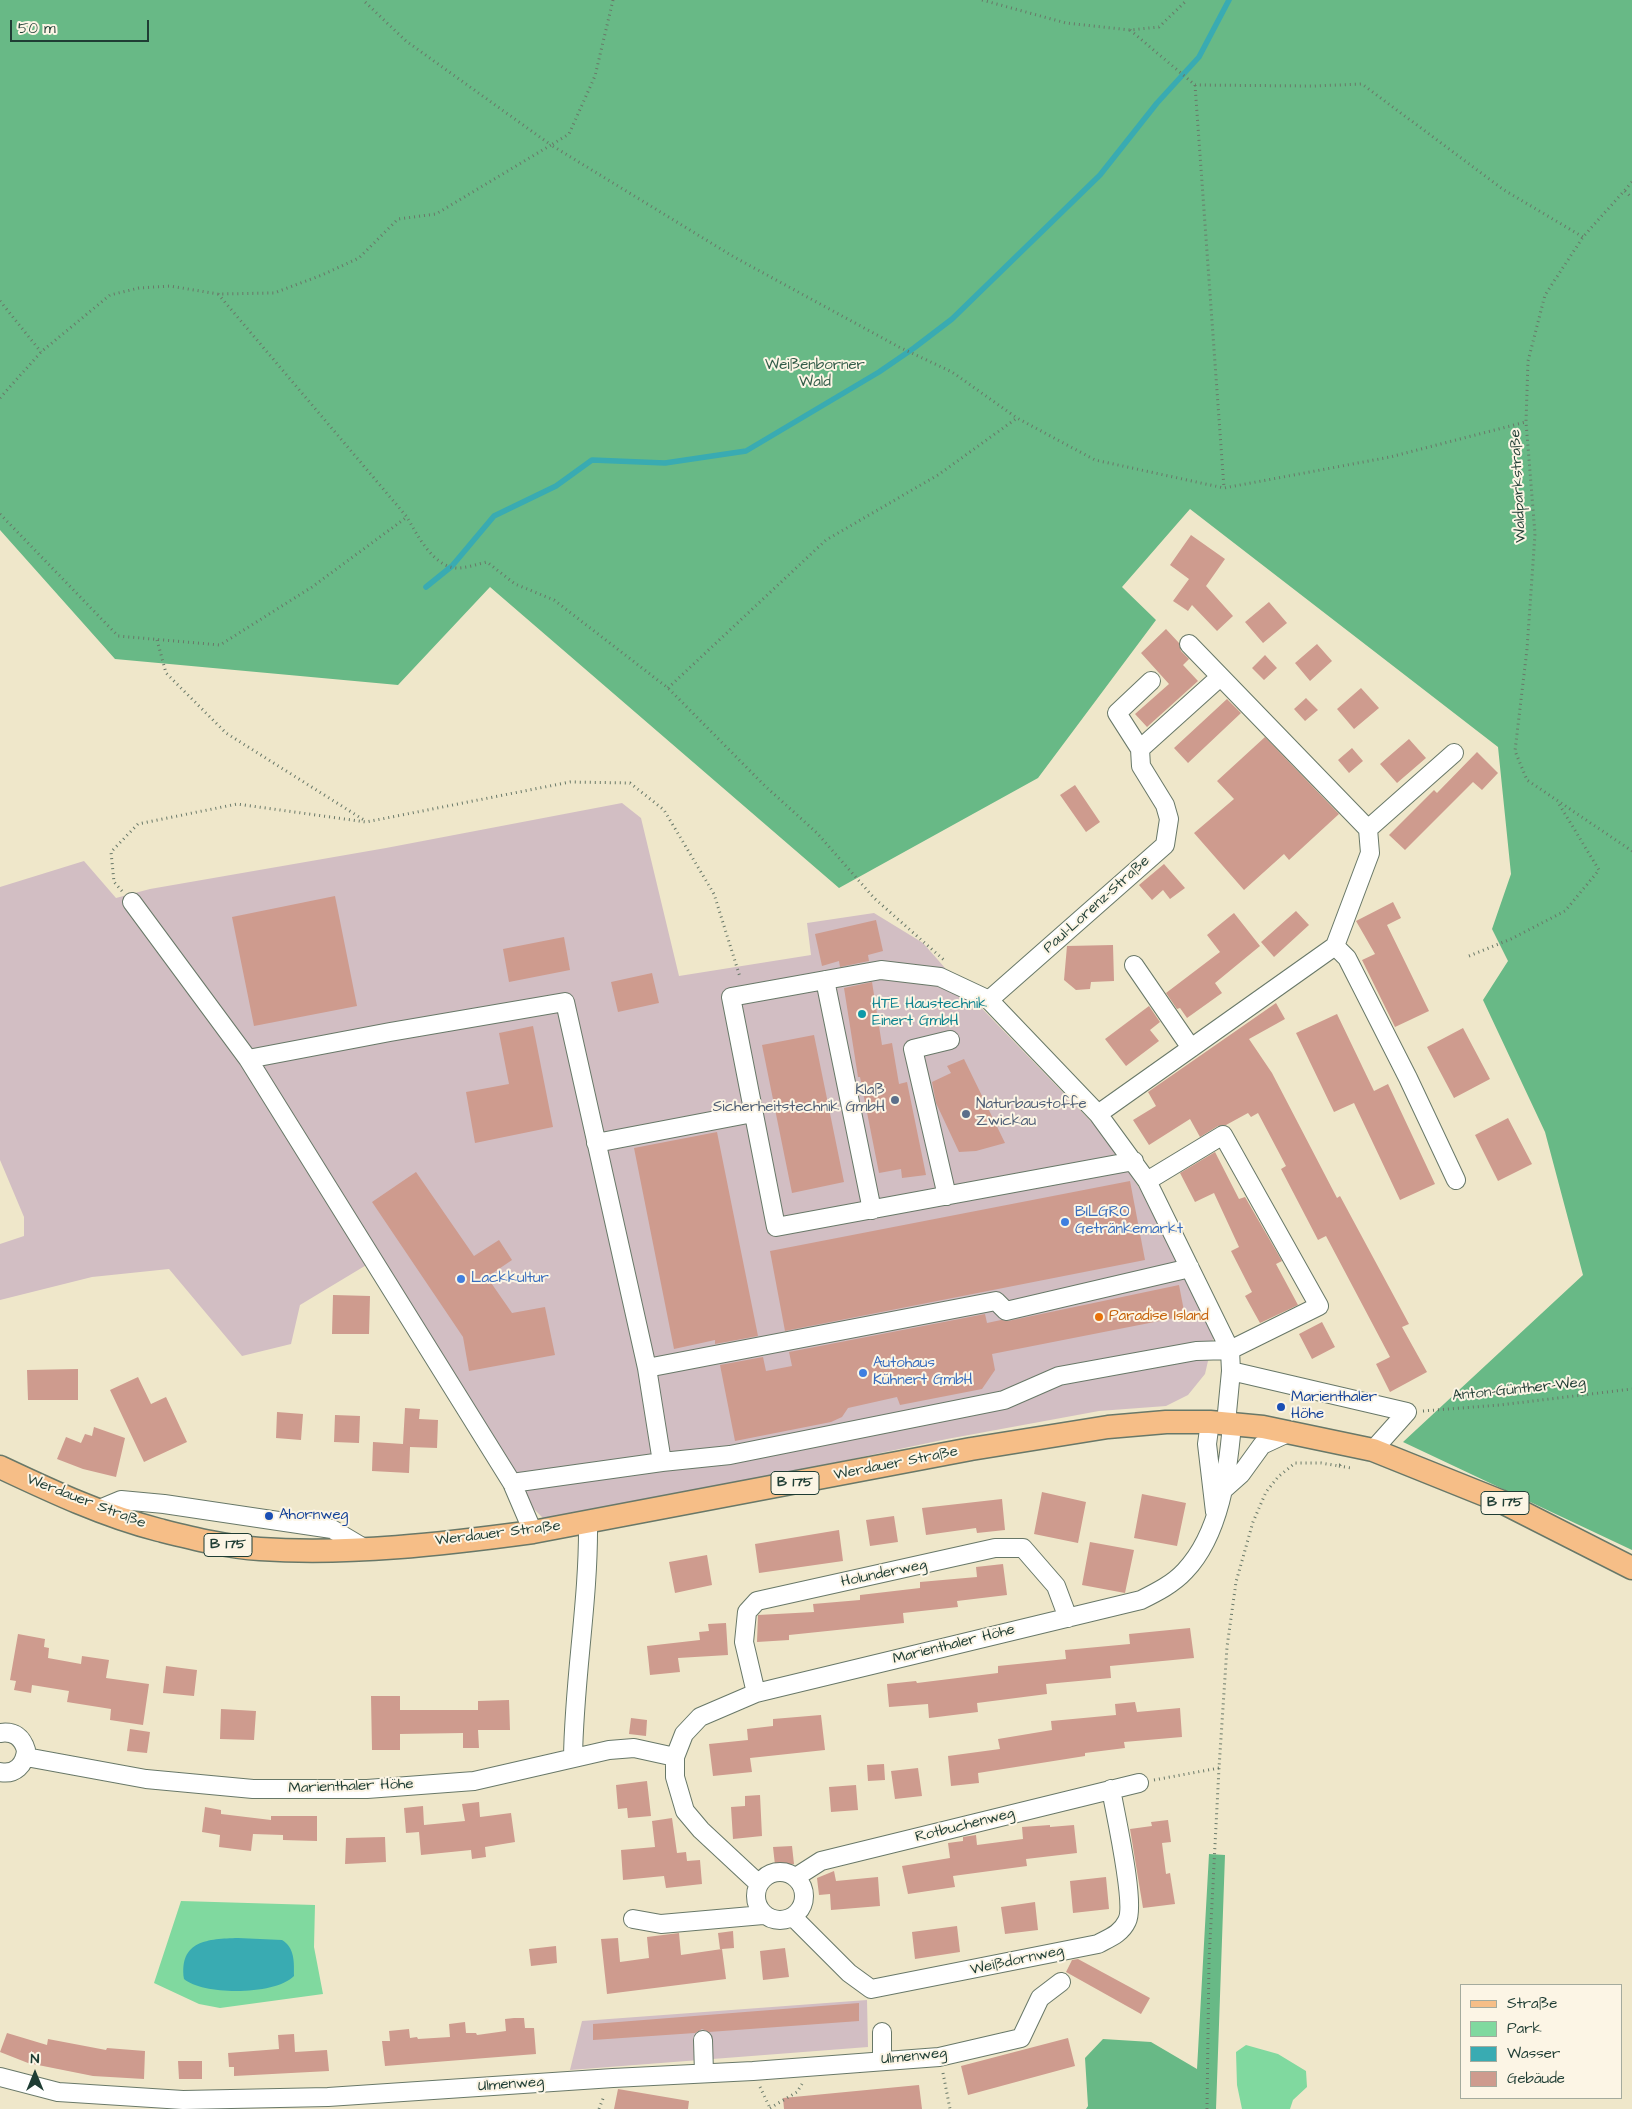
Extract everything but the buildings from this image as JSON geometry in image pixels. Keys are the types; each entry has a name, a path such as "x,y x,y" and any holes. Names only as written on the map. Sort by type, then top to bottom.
{"main road":[{"name":"Werdauer Straße","path":"0,1467 97,1510 158,1530 233,1546 259,1549 325,1551 532,1532 991,1446 1108,1427 1166,1422 1223,1423 1290,1432 1373,1450 1500,1501 1632,1568"}],"street":[{"path":"1098,1114 1335,946 1370,853 1368,829 1189,644"},
{"path":"1151,681 1117,713 1140,749 1220,677"},
{"name":"Paul-Lorenz-Straße","path":"989,1000 1165,845 1169,819 1165,805 1141,766 1140,749"},
{"path":"1368,829 1454,753"},
{"path":"132,902 248,1059 512,1483 532,1532"},
{"path":"1335,946 1352,966 1456,1180"},
{"path":"1134,965 1191,1048"},
{"path":"1134,1161 776,1228 731,997 881,970 940,977 989,1000 1098,1114 1134,1161 1147,1181 1230,1350 1231,1371 1223,1423 1207,1444 1211,1486 1216,1512"},
{"path":"825,980 872,1210"},
{"path":"248,1059 565,1002 647,1368 662,1462"},
{"path":"947,1196 913,1049 950,1040"},
{"path":"596,1143 753,1113"},
{"path":"512,1483 662,1462 730,1455 1004,1400 1059,1376 1196,1352 1230,1350 1319,1306 1223,1135 1147,1181"},
{"path":"647,1368 996,1301 1006,1311 1190,1268"},
{"path":"1231,1371 1407,1412 1373,1450"},
{"name":"Marienthaler Höhe","path":"759,1884 701,1830 685,1811 675,1776 675,1757 684,1734 700,1717 756,1693 1141,1600 1167,1586 1186,1570 1209,1533 1223,1490 1223,1423"},
{"path":"1223,1490 1241,1474 1262,1445 1290,1432"},
{"path":"97,1510 121,1500 164,1504 332,1529 364,1548"},
{"path":"573,1758 574,1703 588,1562 588,1521"},
{"name":"Holunderweg","path":"756,1693 744,1642 747,1612 757,1601 995,1548 1023,1548 1056,1586 1068,1618"},
{"path":"0,1733 14,1734 20,1738 26,1750 26,1757 18,1769 11,1772 0,1772"},
{"name":"Marienthaler Höhe","path":"26,1757 146,1779 253,1788 367,1790 474,1780 610,1750 634,1748 675,1757"},
{"name":"Rotbuchenweg","path":"796,1877 821,1861 1139,1783"},
{"name":"Weißdornweg","path":"794,1918 849,1973 871,1989 1098,1944 1118,1934 1128,1920 1128,1894 1111,1789"},
{"path":"633,1919 661,1924 763,1915 773,1920 785,1921 794,1918 800,1910 803,1891 796,1877 775,1872 765,1876 759,1884 756,1894 758,1905 763,1915"},
{"name":"Ulmenweg","path":"0,2077 58,2092 183,2100 329,2103 704,2073 939,2057 1021,2038 1040,1998 1060,1982"},
{"path":"882,2032 882,2061"},
{"path":"703,2040 704,2073"}],"path":[{"path":"362,0 406,41 551,145 734,257 899,347 952,372 1017,418 1095,460 1224,488 1390,457 1526,422"},
{"path":"0,398 41,352 110,295 139,288 170,286 218,294 274,292 322,275 359,258 398,220 436,214 569,134 595,76 613,0"},
{"path":"982,0 1066,23 1130,30 1159,27 1187,0"},
{"path":"1130,30 1195,85 1314,86 1362,84 1504,190 1583,237"},
{"path":"1195,85 1224,488"},
{"name":"Waldparkstraße","path":"1632,182 1626,191 1583,237 1545,295 1528,361 1526,422 1535,534 1527,649 1515,751 1527,780 1632,851"},
{"path":"1626,191 1632,198"},
{"path":"218,294 407,517 424,547 442,562 457,568 487,562 514,584 554,600 668,688 765,786 817,833 874,898 946,962"},
{"path":"0,301 41,352"},
{"path":"668,688 826,540 938,476 1017,418"},
{"path":"0,514 118,636 220,645 312,587 407,517"},
{"path":"157,640 166,674 226,733 366,822"},
{"path":"132,902 114,882 111,852 138,824 236,804 366,822 570,782 630,783 664,810 714,894 746,994"},
{"path":"1469,956 1511,939 1565,911 1599,870 1558,801"},
{"name":"Anton-Günther-Weg","path":"1407,1412 1500,1405 1632,1389"},
{"path":"1207,2109 1209,1961 1219,1768 1227,1647 1236,1582 1253,1522 1266,1492 1278,1477 1295,1464 1322,1462 1340,1466 1345,1459 1373,1450"},
{"path":"1139,1783 1219,1768"},
{"path":"939,2057 950,2109"},
{"path":"770,2108 797,2092 812,2066"}],"shaded area":[{"path":"622,803 641,818 679,976 811,955 807,923 874,913 923,943 968,994 1105,1136 1140,1189 1214,1335 1205,1374 1188,1395 1166,1406 1099,1411 947,1439 677,1496 543,1518 528,1503 378,1258 300,1305 291,1344 242,1356 169,1269 92,1277 0,1300 0,1244 24,1236 24,1217 0,1160 0,887 84,861 116,898 150,889 386,848"},
{"path":"867,2000 868,2047 570,2070 582,2021"}],"green space":[{"name":"Weißenborner Wald","path":"0,0 1632,0 1632,1550 1403,1442 1583,1275 1545,1132 1483,1000 1508,961 1492,929 1511,874 1498,747 1190,509 1122,587 1156,620 1038,778 839,888 490,587 398,685 115,659 0,530"},
{"path":"1209,1854 1225,1855 1216,2109 1086,2109 1088,2106 1085,2058 1103,2039 1151,2042 1197,2069"},
{"path":"181,1901 315,1905 314,1947 323,1994 220,2008 199,2004 154,1983"},
{"path":"1246,2045 1278,2054 1306,2071 1307,2087 1293,2100 1290,2109 1242,2109 1237,2085 1236,2052"}],"water":[{"path":"238,1938 282,1940 292,1951 294,1976 272,1987 240,1991 223,1991 207,1988 194,1985 184,1979 186,1956 191,1949 206,1941"}],"waterway":[{"path":"426,587 452,566 494,516 556,486 592,460 665,463 746,451 879,372 914,348 952,319 1100,175 1157,103 1199,57 1229,0"}],"place":[{"name":"HTE Haustechnik Einert GmbH","path":"862,1014"},
{"name":"Klaß Sicherheitstechnik GmbH","path":"895,1100"},
{"name":"Naturbaustoffe Zwickau","path":"966,1114"},
{"name":"BILGRO Getränkemarkt","path":"1065,1222"},
{"name":"Lackkultur","path":"461,1279"},
{"name":"Paradise Island","path":"1099,1317"},
{"name":"Autohaus Kühnert GmbH","path":"863,1373"},
{"name":"Marienthaler Höhe","path":"1281,1407"},
{"name":"Ahornweg","path":"269,1516"}]}
